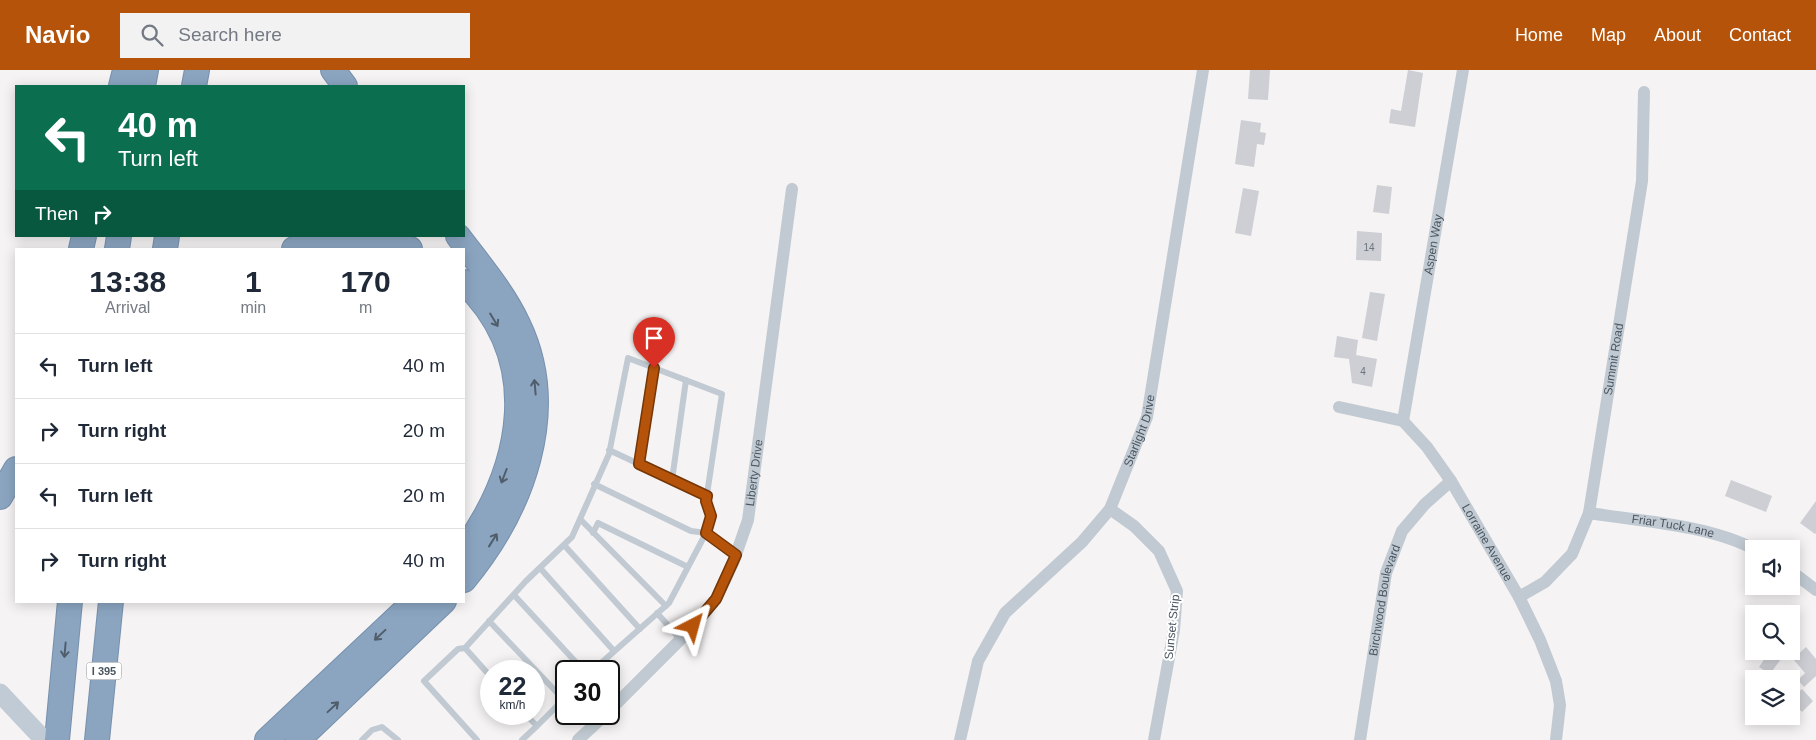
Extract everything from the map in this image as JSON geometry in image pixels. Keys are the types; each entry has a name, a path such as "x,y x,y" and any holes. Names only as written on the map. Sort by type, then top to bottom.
{"highway":[{"path":"121,85 125,70"},
{"path":"143,85 146,70"},
{"path":"194,85 197,70"},
{"path":"333,70 344,85"},
{"path":"459,237 497,288 518,323 534,372 536,403 533,441 518,492 494,538 465,579"},
{"path":"297,248 320,241 352,238 375,240 406,248"},
{"path":"465,283 486,306 504,338 514,370 518,406 514,442 504,476 487,513 465,548"},
{"path":"0,497 15,471"},
{"path":"57,740 70,603"},
{"name":"I 395","path":"97,736 111,603"},
{"path":"97,736 124,603"},
{"path":"267,740 413,603"},
{"path":"298,740 442,603"}],"main road":[{"path":"0,694 44,740"}],"street":[{"name":"Starlight Drive","path":"960,740 978,661 1005,613 1082,542 1110,509 1147,417 1204,70"},
{"name":"Aspen Way","path":"1403,421 1463,70"},
{"name":"Summit Road","path":"1519,597 1545,582 1572,554 1589,513 1642,181 1644,92"},
{"name":"Liberty Drive","path":"620,700 681,640 716,599 736,555 748,520 792,188"},
{"path":"1339,407 1403,421"},
{"name":"Lorraine Avenue","path":"1403,421 1426,447 1451,481 1519,597 1540,640 1556,681 1560,705 1556,740"},
{"name":"Birchwood Boulevard","path":"1360,740 1386,573 1402,531 1425,504 1451,481"},
{"name":"Sunset Strip","path":"1110,509 1134,526 1159,551 1177,592 1174,630 1154,740"},
{"name":"Friar Tuck Lane","path":"1589,513 1687,528 1745,544"},
{"path":"1800,578 1816,590"},
{"path":"578,740 594,725"}],"lane":[{"path":"477,740 424,681 458,649 465,648 540,568 572,537 610,450 628,358 722,394 706,501 711,516 706,533 666,606 604,660"},
{"path":"639,464 654,368"},
{"path":"672,480 686,380"},
{"path":"610,450 707,496"},
{"path":"594,484 691,531 706,533 736,555"},
{"path":"580,519 666,606"},
{"path":"593,532 598,523 688,567"},
{"path":"564,545 640,629"},
{"path":"540,568 614,651"},
{"path":"514,595 574,660"},
{"path":"657,613 681,640"},
{"path":"490,621 555,688"},
{"path":"465,648 480,665"},
{"path":"522,740 555,708"},
{"path":"362,740 372,730 382,727 398,740"}],"building":[{"path":"1250,70 1270,70 1268,100 1248,99"},
{"path":"1408,70 1423,73 1415,127 1389,123 1391,109 1401,111"},
{"path":"1241,120 1261,123 1260,132 1266,133 1264,145 1257,144 1254,167 1235,164"},
{"path":"1377,185 1392,187 1389,214 1373,212"},
{"path":"1243,188 1259,191 1251,236 1235,233"},
{"path":"1357,231 1382,233 1381,261 1356,260"},
{"path":"1370,292 1385,294 1377,341 1362,338"},
{"path":"1337,336 1358,340 1356,355 1377,359 1372,387 1352,383 1349,359 1334,357"},
{"path":"1731,480 1772,496 1766,512 1725,496"},
{"path":"1816,501 1816,533 1815,534 1800,523"},
{"path":"1806,647 1816,659 1816,676 1804,687 1800,682 1800,678 1805,673 1794,660 1800,660 1800,653"},
{"path":"1764,660 1780,660 1773,670 1764,670 1759,667"},
{"path":"1802,689 1813,701 1802,712 1800,710 1800,691"}],"route":[{"path":"654,368 639,464 707,496 706,501 711,516 706,533 736,555 716,599 693,626"}]}
